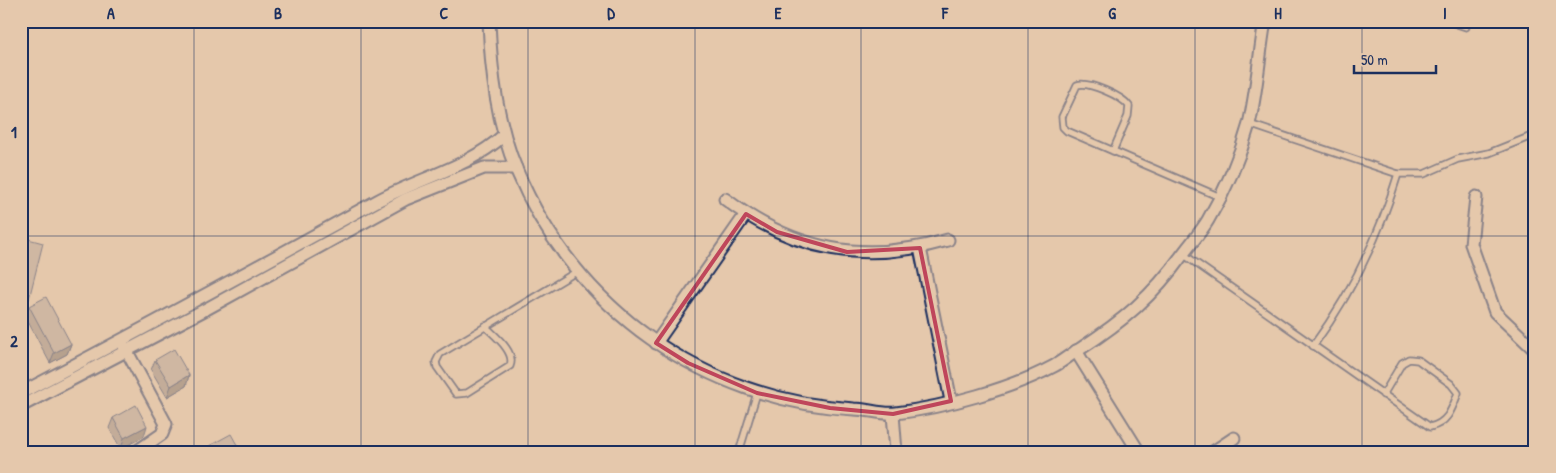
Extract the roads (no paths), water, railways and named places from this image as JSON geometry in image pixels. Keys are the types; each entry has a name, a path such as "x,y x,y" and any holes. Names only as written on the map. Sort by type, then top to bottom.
{"street":[{"path":"489,21 490,56 495,95 504,134 516,168 542,222 576,272 627,321 656,343 722,380 757,393 821,406 893,414 951,402 1022,381 1055,366 1116,325 1143,302 1168,276 1182,254 1207,223 1220,197 1249,124 1265,21"},
{"path":"21,406 124,346 449,175 480,154 504,134"},
{"path":"449,175 484,168 516,168"},
{"path":"1476,197 1471,244 1495,312 1535,350"},
{"path":"726,199 746,214 777,232 812,245 847,252 884,253 920,248 948,240"},
{"path":"656,343 746,214"},
{"path":"920,248 951,402"},
{"path":"21,393 124,346"},
{"path":"124,346 166,424 162,434 136,452"},
{"path":"1076,352 1139,452"},
{"path":"893,414 896,452"},
{"path":"1213,452 1234,438"}],"lane":[{"path":"644,21 667,21"},
{"path":"1448,21 1466,27"},
{"path":"1113,151 1128,116 1129,106 1121,99 1089,84 1077,86 1062,117 1063,127 1067,131 1113,151 1220,197"},
{"path":"1249,124 1398,174 1424,174 1458,159 1488,153 1529,137"},
{"path":"1313,346 1337,314 1366,260 1384,218 1398,174"},
{"path":"1182,254 1383,395 1430,427 1439,425 1449,414 1458,393 1451,384 1418,360 1409,359 1402,363 1383,395"},
{"path":"486,326 510,353 512,362 510,366 467,394 456,394 437,367 437,357 486,326 576,272"},
{"path":"738,452 757,393"}]}
